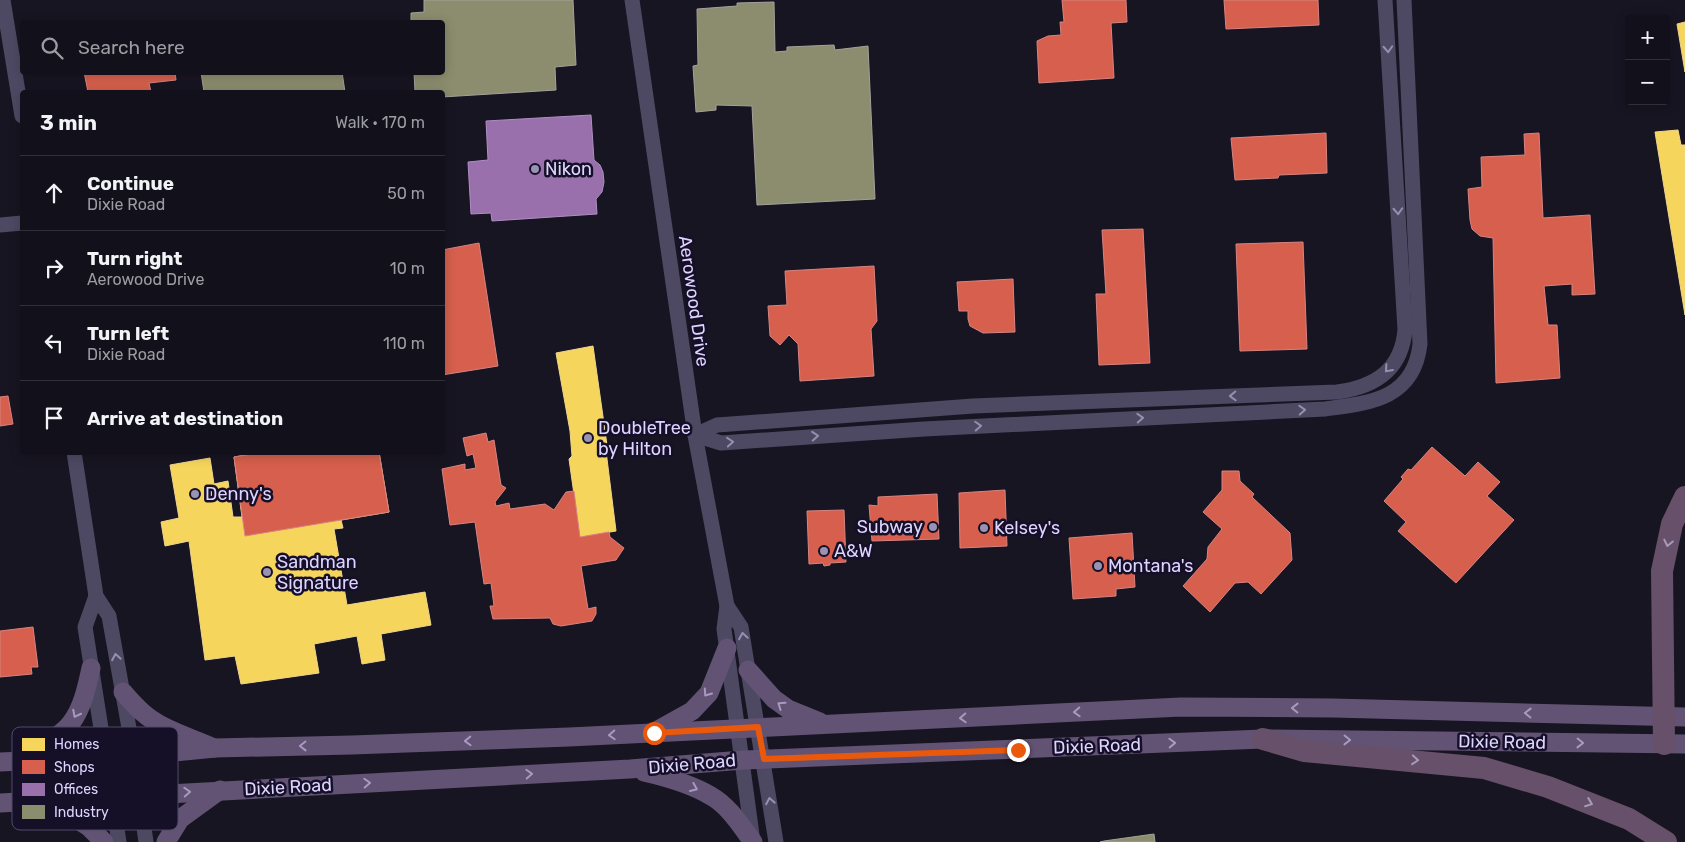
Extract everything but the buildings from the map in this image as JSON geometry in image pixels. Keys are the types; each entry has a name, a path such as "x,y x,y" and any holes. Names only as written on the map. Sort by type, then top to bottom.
{"highway":[{"path":"1675,744 1662,571 1672,524 1685,497"},
{"path":"1264,739 1304,751 1484,768 1548,788 1629,819 1666,842"}],"main road":[{"path":"654,733 692,711 709,693 727,648"},
{"path":"67,727 84,699 92,668"},
{"path":"748,670 769,696 788,709 826,725"},
{"path":"123,692 143,713 166,727"},
{"name":"Dixie Road","path":"178,752 215,748 352,746 654,733 1181,707 1333,708 1674,716"},
{"path":"178,733 215,748"},
{"name":"Dixie Road","path":"178,792 630,769 743,760 1264,739 1675,744"},
{"path":"630,769 670,779 711,796 731,813 753,842"},
{"path":"178,823 220,790"},
{"path":"92,830 104,842"},
{"path":"166,842 174,830"}],"street":[{"path":"3,0 20,104"},
{"name":"Aerowood Drive","path":"632,0 695,435 727,606 724,630 753,842"},
{"path":"695,435 717,425 764,421 972,406 1337,392 1373,383 1389,369 1398,357 1405,329 1385,0"},
{"path":"695,435 720,443 924,429 1325,409 1370,402 1395,391 1404,383 1413,370 1417,362 1420,344 1404,0"},
{"path":"0,225 20,223"},
{"path":"74,455 96,596 109,616 129,727"},
{"path":"96,596 85,627 101,727"},
{"name":"Aerowood Drive","path":"727,606 742,627 776,842"}],"place":[{"name":"Nikon","path":"535,169"},
{"name":"DoubleTree by Hilton","path":"588,438"},
{"name":"Denny's","path":"195,494"},
{"name":"Subway","path":"933,527"},
{"name":"Kelsey's","path":"984,528"},
{"name":"A&W","path":"824,551"},
{"name":"Montana's","path":"1098,566"},
{"name":"Sandman Signature","path":"267,572"}],"route":[{"path":"654,733 758,727 764,759 1018,750"}]}
